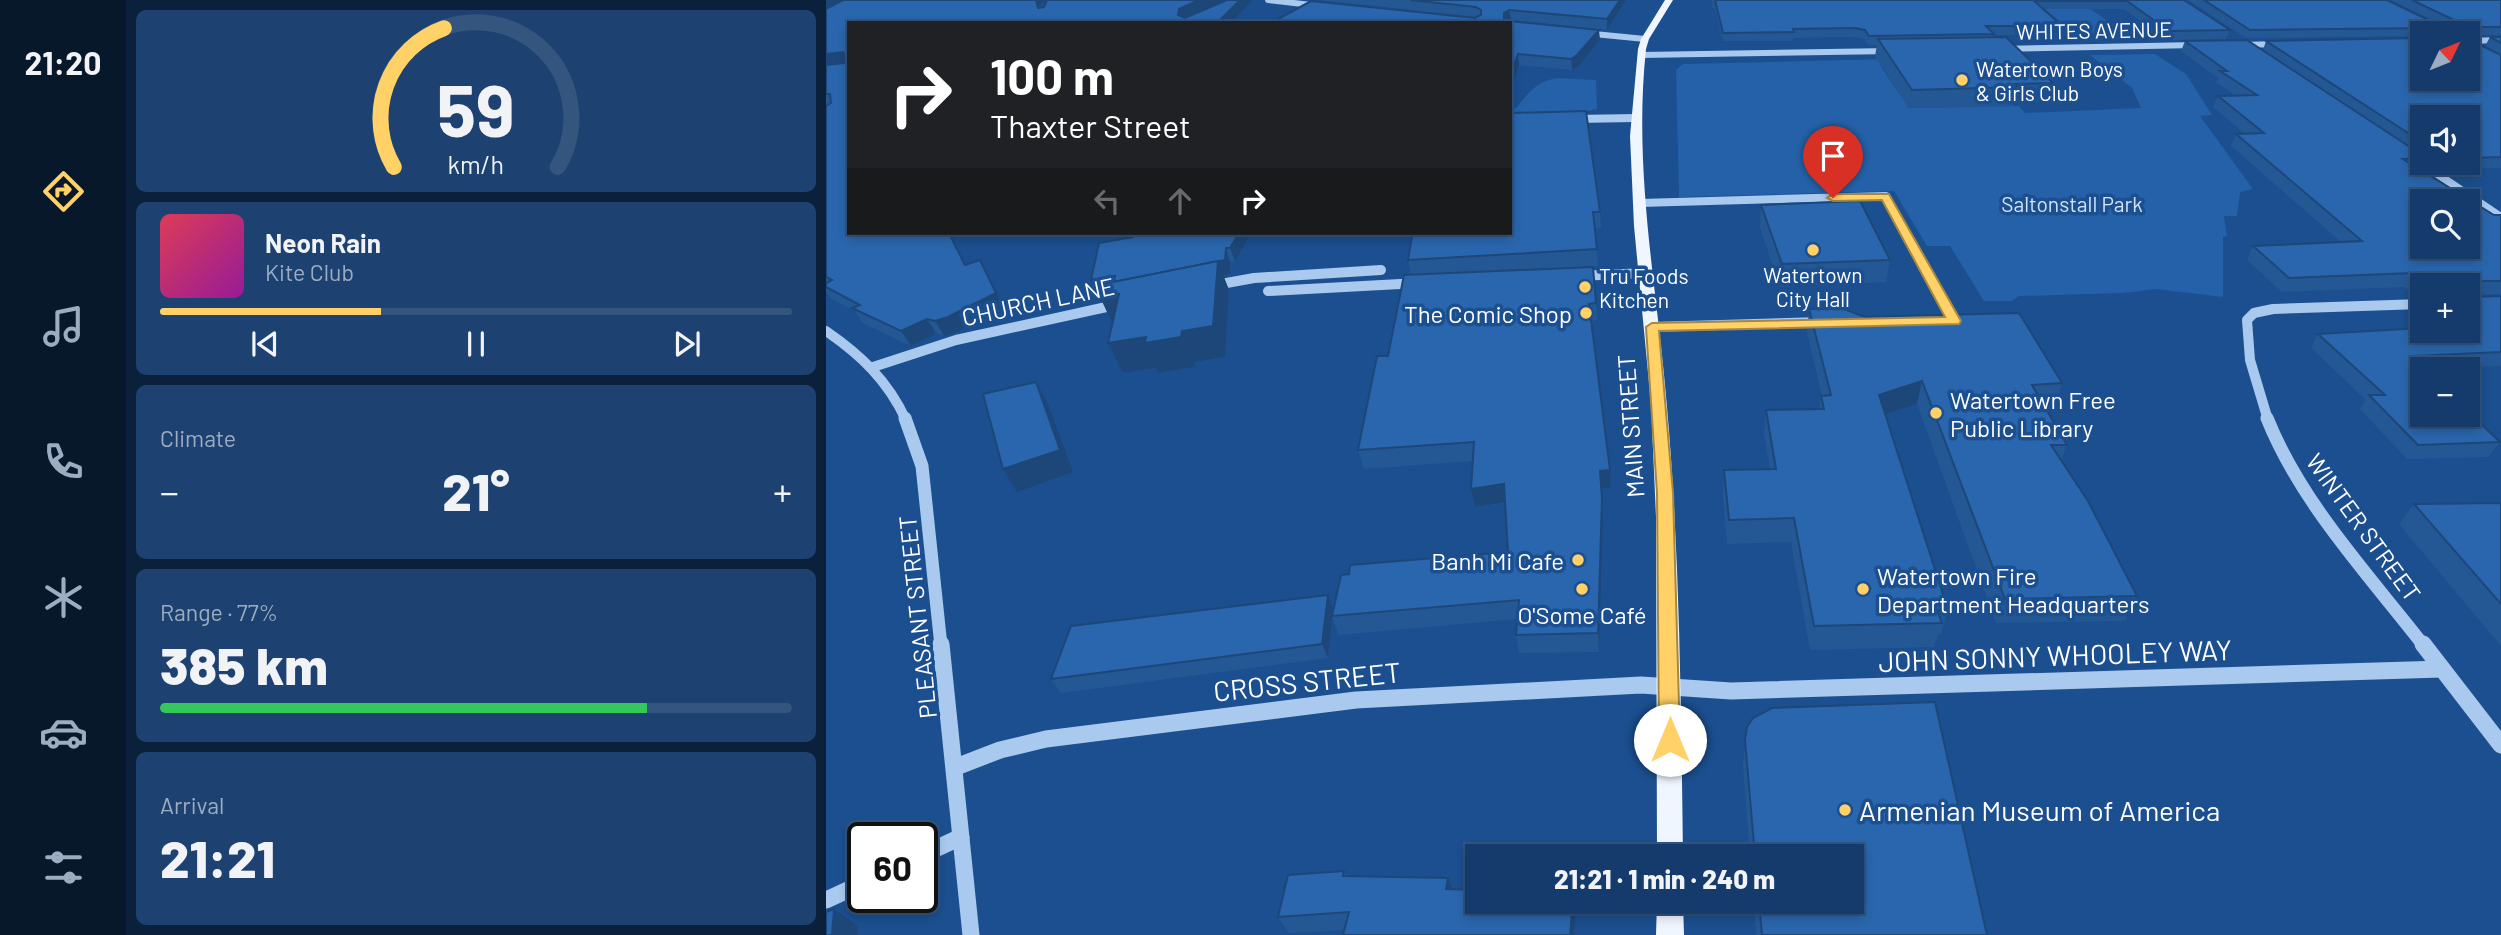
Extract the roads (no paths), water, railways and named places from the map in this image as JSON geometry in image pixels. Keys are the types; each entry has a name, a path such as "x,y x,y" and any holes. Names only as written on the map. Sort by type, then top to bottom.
{"main road":[{"name":"MAIN STREET","path":"1669,0 1645,39 1641,55 1636,118 1640,202 1664,469 1670,685 1670,844"},
{"path":"1670,914 1670,935"}],"street":[{"path":"1268,0 1326,6"},
{"path":"1296,15 1312,5"},
{"path":"1575,32 1645,39"},
{"path":"2480,42 2501,40"},
{"path":"2233,41 2245,45 2263,57"},
{"path":"2245,45 2287,44"},
{"name":"WHITES AVENUE","path":"1990,49 2206,45"},
{"path":"1641,55 1899,51"},
{"path":"1565,120 1636,118"},
{"path":"2399,149 2501,217"},
{"path":"1640,202 1886,196 1954,321 1930,322"},
{"path":"1196,288 1254,278 1381,270"},
{"path":"1570,276 1647,273"},
{"path":"1268,291 1428,282"},
{"name":"CHURCH LANE","path":"873,367 956,340 1129,302"},
{"name":"WINTER STREET","path":"2410,304 2273,309 2251,315 2246,324 2250,363 2269,425 2288,462 2328,523 2501,745"},
{"path":"1652,327 1830,322"},
{"name":"PLEASANT STREET","path":"826,331 873,367 906,414 922,466 956,767 971,935"},
{"name":"JOHN SONNY WHOOLEY WAY","path":"1670,685 1742,691 2442,669"},
{"name":"CROSS STREET","path":"956,767 1000,750 1046,739 1313,704 1670,685"},
{"path":"938,848 961,837"},
{"path":"826,900 847,890"}],"place":[{"name":"Watertown Boys & Girls Club","path":"1962,80"},
{"name":"Watertown City Hall","path":"1813,250"},
{"name":"Tru Foods Kitchen","path":"1585,287"},
{"name":"The Comic Shop","path":"1586,313"},
{"name":"Watertown Free Public Library","path":"1936,413"},
{"name":"Banh Mi Cafe","path":"1578,560"},
{"name":"O'Some Café","path":"1582,589"},
{"name":"Watertown Fire Department Headquarters","path":"1863,589"},
{"name":"Armenian Museum of America","path":"1845,810"}],"park label":[{"name":"Saltonstall Park","path":"2072,203"}]}
